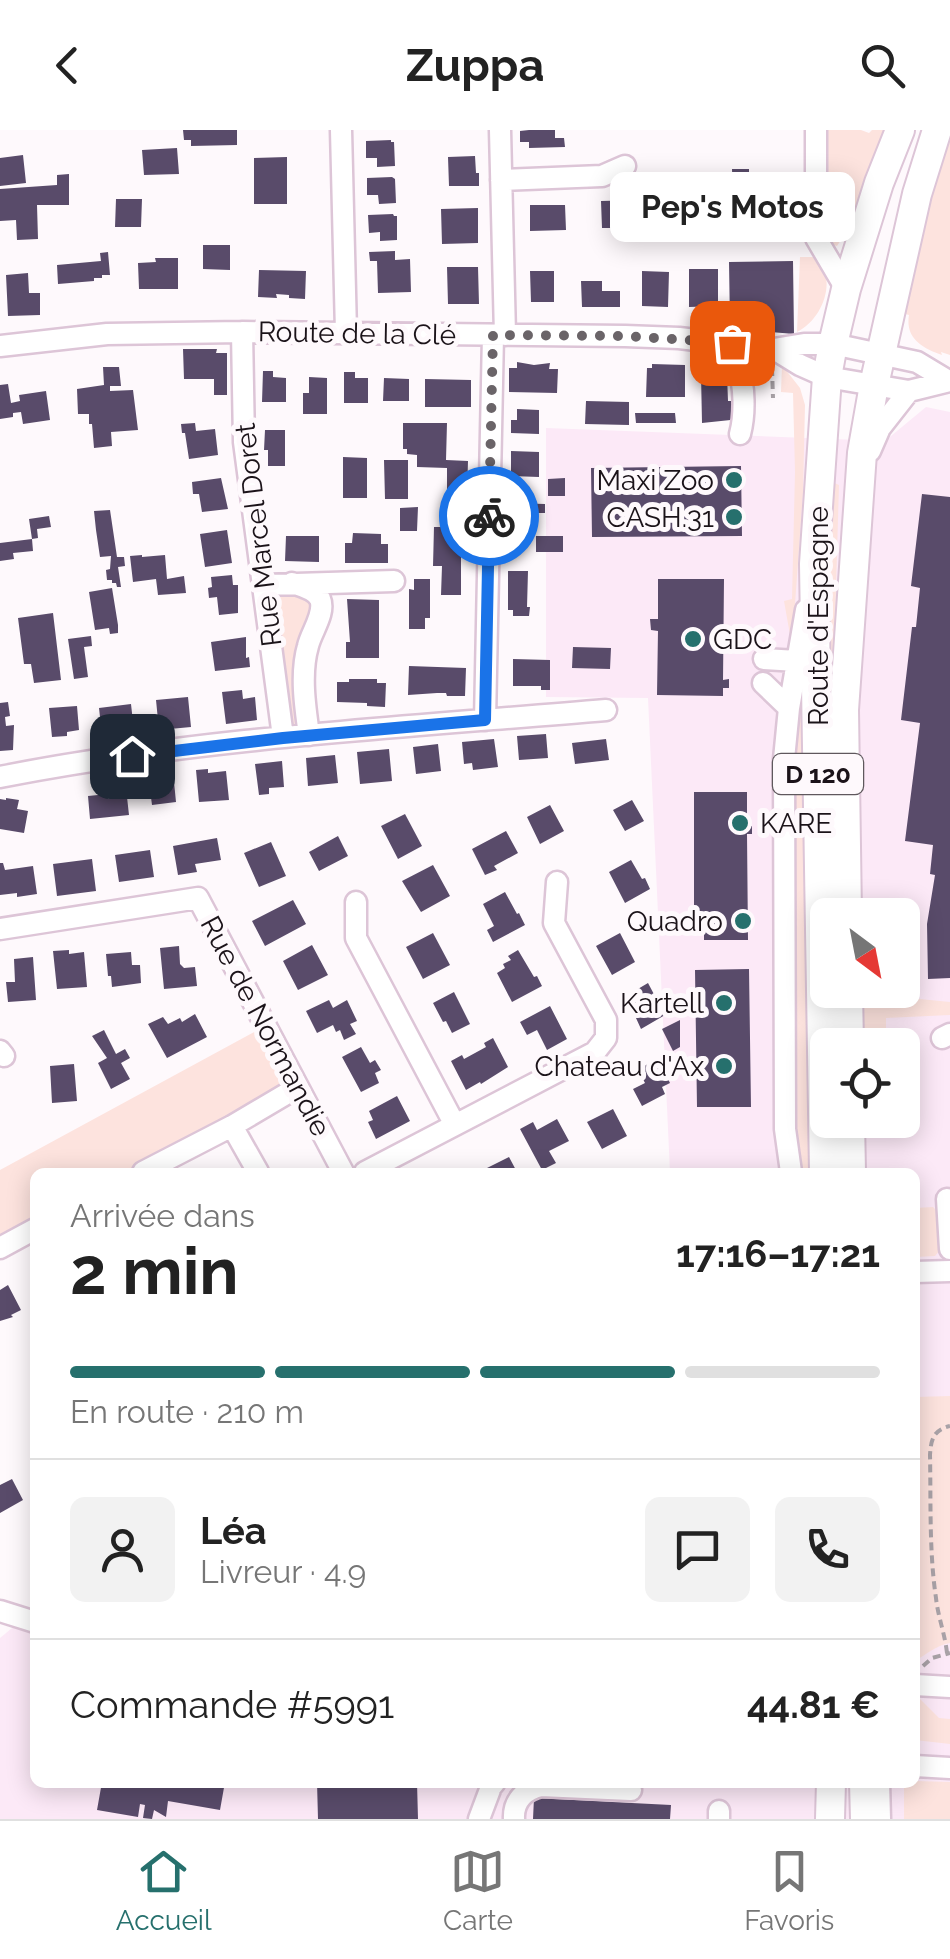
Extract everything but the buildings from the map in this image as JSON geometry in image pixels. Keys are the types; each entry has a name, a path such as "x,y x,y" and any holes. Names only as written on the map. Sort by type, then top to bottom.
{"main road":[{"name":"Route d'Espagne","path":"824,1168 814,564 827,377 846,288 900,130"},
{"name":"Route d'Espagne","path":"847,898 844,710 861,472 881,353 917,194 937,130"},
{"path":"850,1138 851,1168"},
{"path":"830,1819 831,1788"},
{"path":"864,1788 865,1819"}],"street":[{"path":"341,130 346,332"},
{"path":"485,720 499,335 500,130"},
{"path":"816,130 816,238 846,288"},
{"path":"502,180 602,176 624,166"},
{"name":"Rue Marcel Doret","path":"242,332 244,442 283,738"},
{"name":"Route de la Clé","path":"0,346 107,334 625,336 732,343 773,354 827,377 909,391"},
{"path":"835,336 917,362 948,380"},
{"name":"Route de la Clé","path":"773,354 835,336"},
{"path":"732,343 744,399 740,434"},
{"path":"909,391 948,380"},
{"name":"Route d'Espagne","path":"861,472 880,428 909,391"},
{"path":"790,1168 785,1129 784,759 814,564"},
{"path":"263,585 394,581"},
{"path":"292,583 310,589 320,599 320,613 306,654 304,704 309,735"},
{"path":"764,659 798,661"},
{"path":"763,684 790,708"},
{"path":"0,777 57,766 309,735 606,710"},
{"path":"372,1168 595,1052 606,1038 606,1020 554,923 557,882"},
{"name":"Rue de Normandie","path":"0,929 198,898 341,1168"},
{"path":"356,902 356,938 455,1125"},
{"path":"151,1168 298,1087"},
{"path":"232,1126 256,1168"},
{"path":"947,1199 950,1249"},
{"path":"0,1248 30,1233"},
{"path":"920,1272 950,1270"},
{"path":"0,1610 30,1620"},
{"path":"920,1685 950,1688"},
{"path":"474,1788 476,1819"},
{"path":"476,1819 491,1788"},
{"path":"514,1819 520,1798 533,1788"},
{"path":"586,1788 630,1790"},
{"path":"879,1788 880,1819"}],"path":[{"path":"773,354 773,398"},
{"path":"920,1667 948,1653 932,1567 930,1455 931,1440 938,1430 950,1426"}],"shaded area":[{"path":"826,130 885,130 848,229 837,246 829,233"},
{"path":"944,130 950,130 950,355 922,345 912,336 909,315 898,312"},
{"path":"800,257 816,257 823,266 827,287 814,318 797,332"},
{"path":"782,365 800,388 805,405 792,646 784,601 792,599 793,393 781,392"},
{"path":"926,407 950,412 950,1819 0,1819 0,1638 30,1613 30,1788 920,1788 920,1168 670,1168 648,698 546,697 546,428 885,441"},
{"path":"832,482 839,485 833,690 835,898 834,898 824,589"},
{"path":"286,592 297,592 313,601 295,729 291,727 274,603"},
{"path":"806,693 812,1168 801,1168 789,1111 791,756"},
{"path":"920,999 950,1002 950,1015 886,1018 886,1028 860,1028 859,1008 920,1008"},
{"path":"265,1026 298,1087 146,1168 30,1168 30,1231 0,1247 0,1170"},
{"path":"933,1207 938,1212 940,1250 935,1256 920,1257 920,1208"},
{"path":"950,1396 950,1643 920,1658 920,1397"},
{"path":"920,1699 939,1718 950,1719 950,1744 920,1741"},
{"path":"920,1781 950,1782 950,1819 904,1819 904,1788 920,1788"}],"way so far":[{"path":"489,516 493,335 625,336 732,343"}],"place":[{"name":"Pep's Motos","path":"732,343"},
{"name":"Maxi Zoo","path":"734,480"},
{"name":"CASH.31","path":"734,517"},
{"name":"GDC","path":"693,639"},
{"name":"KARE","path":"740,823"},
{"name":"Quadro","path":"743,921"},
{"name":"Kartell","path":"724,1003"},
{"name":"Chateau d'Ax","path":"724,1066"}],"route":[{"path":"132,756 485,720 489,516"}]}
